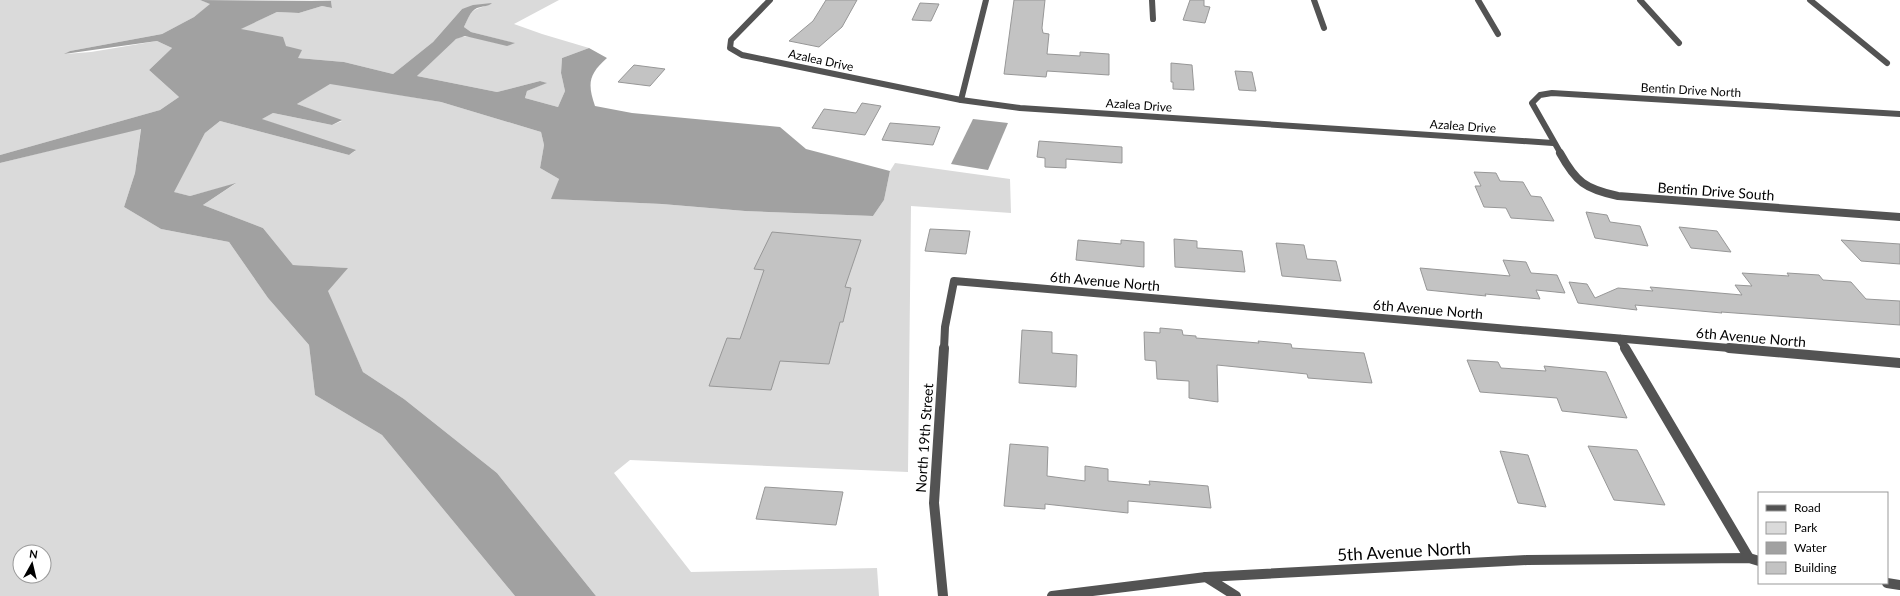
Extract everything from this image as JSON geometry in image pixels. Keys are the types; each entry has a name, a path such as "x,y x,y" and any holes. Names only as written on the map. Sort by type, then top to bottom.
{"street":[{"name":"Azalea Drive","path":"770,0 731,40 730,48 742,55 961,100 1020,108 1553,143"},
{"path":"961,100 986,0"},
{"path":"1152,0 1154,19"},
{"path":"1314,0 1324,28"},
{"path":"1478,0 1498,34"},
{"path":"1640,0 1679,44"},
{"path":"1810,0 1887,64"},
{"name":"Bentin Drive North","path":"1553,143 1532,103 1534,98 1542,93 1900,114"},
{"name":"Bentin Drive South","path":"1553,143 1572,174 1581,183 1612,196 1900,217"},
{"name":"6th Avenue North","path":"954,281 1900,363"},
{"name":"North 19th Street","path":"943,596 934,503 945,327 954,281"},
{"path":"1620,339 1754,560"},
{"name":"5th Avenue North","path":"1052,596 1206,577 1527,560 1754,560"},
{"path":"1206,577 1236,596"},
{"path":"1888,583 1900,585"}],"green space":[{"path":"0,0 200,0 211,4 194,17 162,34 70,51 65,54 91,52 157,41 172,48 149,70 179,97 160,110 0,155"},
{"path":"311,0 559,0 514,24 589,48 562,58 561,73 565,91 558,107 525,98 527,91 546,83 540,81 497,92 417,76 436,56 456,39 469,37 500,44 514,43 471,32 464,27 468,17 473,12 479,8 490,5 462,9 433,42 393,74 344,62 298,58 286,46 240,29 277,12 299,13 322,6 332,8 331,1"},
{"path":"330,83 441,102 541,132 544,145 540,168 559,179 552,199 662,204 745,211 873,216 884,200 890,171 895,163 1010,179 1011,213 911,206 908,472 630,460 614,473 691,572 877,568 879,596 596,596 497,473 404,399 363,372 327,291 347,268 293,265 263,228 203,205 235,184 190,196 173,192 205,133 220,121 349,155 355,151 261,119 273,113 332,125 342,121 297,104"},
{"path":"141,128 135,173 124,207 161,229 229,242 268,298 309,345 315,395 382,435 515,596 0,596 0,163"}],"water":[{"path":"200,0 331,1 332,8 322,6 299,13 277,12 241,29 283,37 286,46 302,50 298,58 344,62 393,74 433,42 462,9 473,5 492,3 472,11 464,27 471,32 515,43 507,46 465,36 456,39 417,76 497,92 540,81 547,83 527,91 525,98 558,107 565,91 561,73 562,58 589,48 607,58 596,69 591,79 592,98 595,106 632,113 780,127 806,149 890,171 884,200 873,216 745,211 662,204 551,199 559,179 540,168 544,145 541,132 441,102 330,84 297,104 342,120 332,125 273,113 262,119 356,150 349,155 220,121 205,133 174,192 190,196 236,183 203,205 263,228 293,265 348,268 328,291 363,372 404,399 497,473 596,596 515,596 382,435 315,395 309,345 268,298 229,242 161,229 124,207 135,173 141,129 0,163 0,155 160,110 179,97 149,70 172,48 157,41 64,54 70,51 162,34 194,17 210,4"},
{"path":"973,119 1008,123 988,170 951,164"}],"building":[{"path":"826,0 857,0 842,27 819,47 789,41 813,21"},
{"path":"1014,0 1045,0 1042,28 1043,33 1049,34 1047,54 1080,56 1080,52 1109,54 1109,75 1047,71 1046,77 1004,74"},
{"path":"1190,0 1204,0 1204,6 1210,7 1205,23 1183,20"},
{"path":"920,3 939,4 931,21 912,20"},
{"path":"1171,63 1192,65 1194,90 1173,89 1173,82 1171,82"},
{"path":"634,65 665,69 650,86 618,82"},
{"path":"1235,71 1252,72 1256,91 1239,90"},
{"path":"862,103 881,106 865,135 812,128 824,109 856,113"},
{"path":"890,123 940,127 933,145 882,140"},
{"path":"1039,141 1122,147 1122,163 1066,159 1066,168 1045,167 1045,158 1037,157"},
{"path":"1474,172 1496,173 1500,181 1523,182 1531,196 1541,197 1554,221 1511,218 1506,208 1484,207 1475,186 1481,186"},
{"path":"1586,212 1607,215 1610,222 1640,226 1648,246 1595,238"},
{"path":"1679,227 1717,231 1731,252 1691,248"},
{"path":"930,229 970,231 966,254 925,251"},
{"path":"772,232 861,240 845,287 851,288 843,322 840,322 829,364 780,361 771,390 709,386 727,338 740,339 764,270 754,269"},
{"path":"1174,239 1197,241 1197,248 1242,251 1245,272 1175,267"},
{"path":"1078,240 1121,244 1121,240 1144,242 1144,267 1076,260"},
{"path":"1841,240 1900,244 1900,264 1861,261"},
{"path":"1276,243 1304,245 1307,259 1336,261 1341,281 1282,276"},
{"path":"1503,260 1526,262 1531,273 1557,275 1565,293 1536,290 1540,299 1485,294 1486,296 1427,290 1420,268 1510,276"},
{"path":"1742,273 1789,276 1787,273 1819,275 1823,280 1851,282 1866,299 1900,301 1900,325 1721,312 1722,313 1635,305 1637,310 1578,303 1569,282 1587,284 1595,298 1618,288 1653,291 1650,287 1742,295 1735,285 1752,286"},
{"path":"1160,328 1182,330 1183,335 1196,336 1196,338 1259,343 1258,341 1291,344 1292,348 1364,353 1372,383 1308,378 1307,374 1217,365 1218,402 1189,398 1189,381 1157,379 1156,361 1145,360 1144,332 1160,333"},
{"path":"1022,330 1052,332 1052,353 1077,355 1076,387 1019,383"},
{"path":"1467,360 1498,362 1501,368 1546,371 1544,366 1606,372 1627,418 1562,411 1557,398 1480,392"},
{"path":"1010,444 1048,447 1047,476 1085,481 1085,466 1108,469 1108,481 1150,485 1149,481 1208,486 1211,508 1128,501 1128,513 1045,504 1045,509 1004,506"},
{"path":"1588,446 1637,450 1665,505 1614,500"},
{"path":"1500,451 1528,455 1546,507 1518,503"},
{"path":"765,487 843,492 836,525 756,519"}]}
